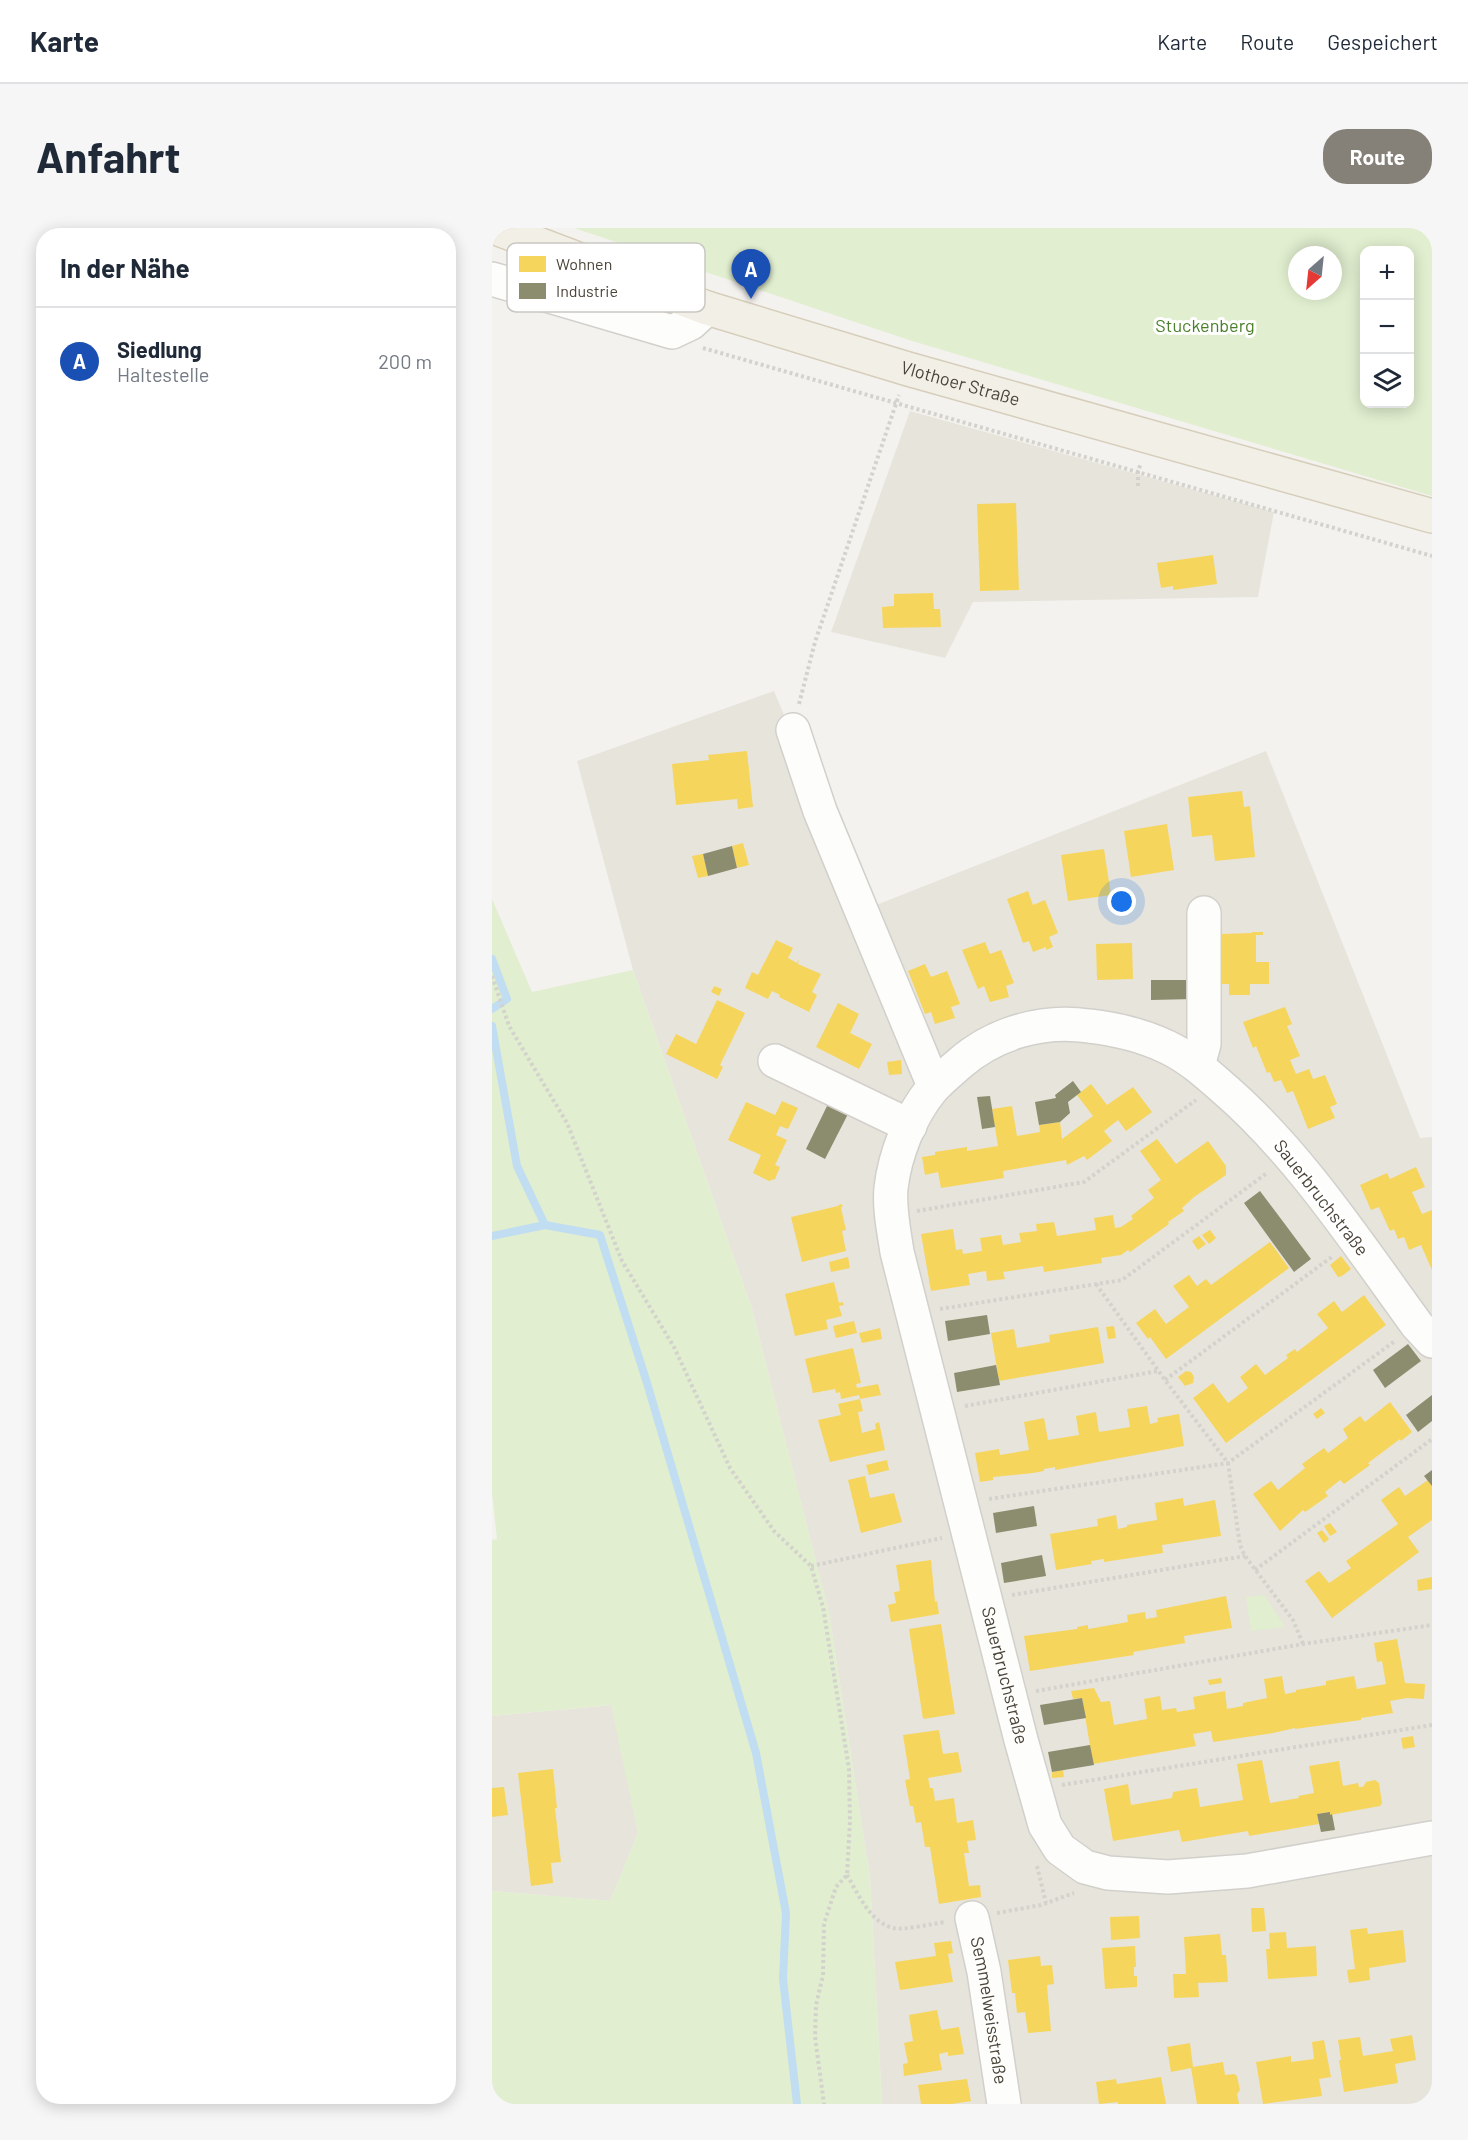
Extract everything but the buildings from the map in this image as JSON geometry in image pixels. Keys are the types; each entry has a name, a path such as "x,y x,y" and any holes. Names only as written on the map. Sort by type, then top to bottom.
{"main road":[{"name":"Vlothoer Straße","path":"496,228 536,243"},
{"name":"Vlothoer Straße","path":"707,308 908,369 1432,516"}],"street":[{"path":"492,279 507,283"},
{"path":"604,312 672,332 691,323 703,312"},
{"path":"793,730 820,811 934,1086"},
{"path":"1204,913 1204,1044 1208,1075"},
{"name":"Sauerbruchstraße","path":"1425,1333 1290,1156 1252,1113 1208,1075 1167,1047 1123,1030 1070,1023 1038,1026 999,1036 963,1061 934,1086 910,1126 898,1156 891,1190 897,1252 1034,1789 1045,1825 1060,1849 1085,1867 1108,1873 1168,1877 1247,1871 1432,1838"},
{"path":"775,1060 910,1126"},
{"name":"Semmelweisstraße","path":"972,1918 984,1972 1004,2104"}],"path":[{"path":"672,332 708,351 1432,556"},
{"path":"793,730 815,642 896,403"},
{"path":"1138,471 1138,486"},
{"path":"492,976 509,1026 567,1123 622,1261 674,1347 730,1468 774,1531 811,1566 823,1607 849,1769 850,1821 847,1875 864,1904 881,1923 895,1929 1041,1905 1090,1886 1108,1873"},
{"path":"892,1215 1084,1182 1208,1075"},
{"path":"913,1313 1122,1280 1290,1156"},
{"path":"1165,1380 1355,1240"},
{"path":"1096,1284 1228,1463 1240,1545 1245,1556 1293,1620 1303,1644"},
{"path":"811,1566 965,1518 1228,1463 1425,1333"},
{"path":"938,1411 1159,1371"},
{"path":"1255,1570 1432,1439"},
{"path":"985,1599 1245,1556"},
{"path":"1009,1696 1303,1644 1432,1625"},
{"path":"1034,1789 1432,1725"},
{"path":"824,2104 815,2037 816,2005 823,1975 824,1924 836,1887 847,1875"}],"shaded area":[{"path":"910,411 1274,512 1258,597 973,602 945,658 831,632"},
{"path":"774,691 866,909 1266,751 1420,1138 1432,1137 1432,2104 882,2104 870,1878 829,1613 752,1309 633,970 577,761"},
{"path":"612,1705 638,1833 610,1901 492,1891 492,1716"}],"green space":[{"name":"Stuckenberg","path":"574,228 1432,228 1432,496 909,340 705,272 705,243 619,243"},
{"path":"492,899 532,992 633,970 752,1309 829,1613 870,1878 882,2104 492,2104 492,1891 610,1901 638,1833 611,1705 492,1716 492,1540 497,1539 492,1493"},
{"path":"1264,1595 1285,1627 1251,1631 1246,1597"}],"waterway":[{"path":"492,959 507,999 492,1009"},
{"path":"492,1026 517,1166 545,1225 600,1235 647,1383 756,1753 786,1913 783,1979 797,2104"},
{"path":"492,1236 545,1225"}],"place":[{"name":"Siedlung","path":"751,299"}]}
